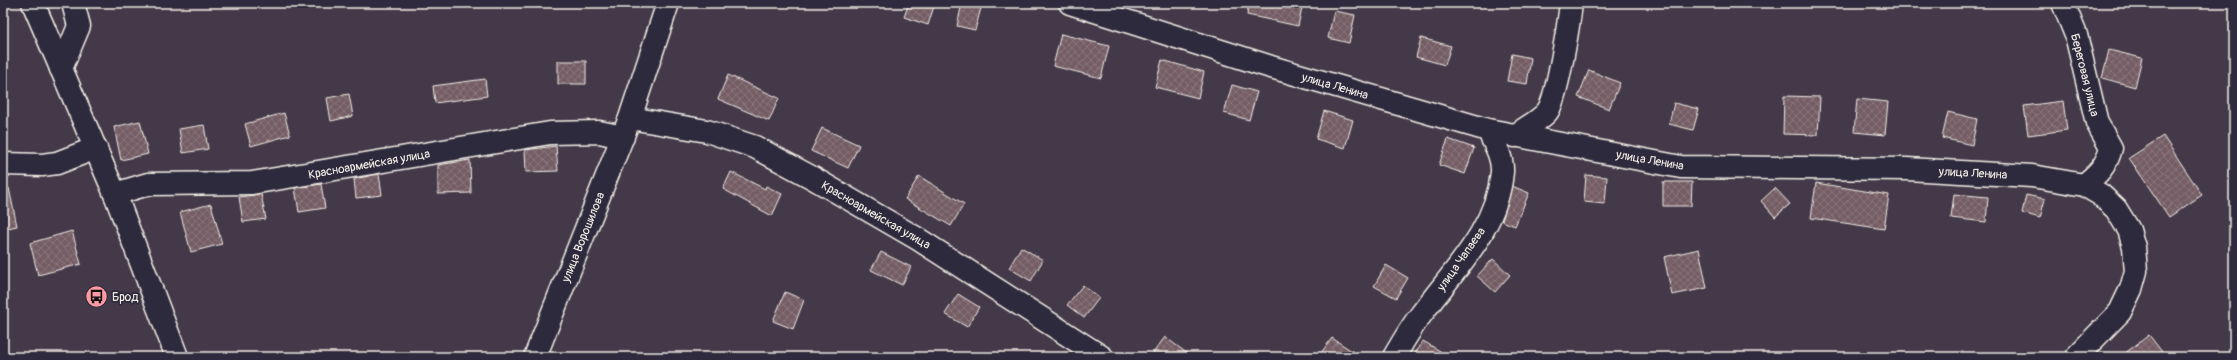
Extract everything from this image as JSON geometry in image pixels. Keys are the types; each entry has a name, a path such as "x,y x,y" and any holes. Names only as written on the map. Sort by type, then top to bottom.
{"street":[{"path":"33,3 115,194 177,357"},
{"path":"61,69 79,26 73,3"},
{"name":"улица Ворошилова","path":"535,357 627,127 668,3"},
{"name":"улица Ленина","path":"1070,3 1264,65 1488,130 1681,167 1907,169 2032,176 2084,185 2101,195 2116,209 2129,230 2134,247 2136,271 2131,289 2120,312 2076,357"},
{"path":"1515,136 1534,124 1549,110 1556,86 1572,3"},
{"name":"Береговая улица","path":"2063,3 2076,36 2097,123 2111,148 2108,159 2099,173 2084,185"},
{"name":"Красноармейская улица","path":"115,194 148,184 252,183 550,133 599,132 627,127 707,131 755,147 820,182 918,239 1102,357"},
{"name":"улица Чапаева","path":"1394,357 1419,317 1483,232 1496,197 1502,172 1498,151 1488,130"},
{"path":"3,164 42,166 57,163 96,148"}],"building":[{"path":"909,3 935,3 928,25 904,17"},
{"path":"962,3 981,8 975,30 957,26"},
{"path":"1249,3 1303,3 1298,26 1247,15"},
{"path":"1334,11 1355,15 1349,43 1328,38"},
{"path":"1061,34 1109,46 1101,78 1053,66"},
{"path":"1421,38 1451,46 1445,65 1416,57"},
{"path":"2109,50 2142,58 2135,87 2102,78"},
{"path":"1512,54 1531,58 1527,84 1507,81"},
{"path":"1162,60 1204,72 1198,98 1155,87"},
{"path":"558,61 586,61 586,84 558,84"},
{"path":"1589,70 1620,83 1609,109 1578,97"},
{"path":"728,75 779,98 769,121 718,99"},
{"path":"485,79 487,96 435,103 433,86"},
{"path":"1232,85 1257,92 1249,120 1224,113"},
{"path":"349,94 353,116 331,121 327,98"},
{"path":"1784,96 1820,97 1818,135 1783,134"},
{"path":"1857,99 1888,102 1885,135 1854,132"},
{"path":"2063,101 2067,130 2028,135 2024,106"},
{"path":"1674,103 1699,109 1693,130 1669,124"},
{"path":"1324,111 1353,120 1345,148 1316,139"},
{"path":"1948,112 1977,119 1972,145 1942,138"},
{"path":"284,113 290,135 251,146 245,124"},
{"path":"140,121 148,154 121,160 114,127"},
{"path":"204,125 208,149 183,153 179,129"},
{"path":"822,128 859,145 848,168 811,151"},
{"path":"2163,136 2202,195 2169,217 2129,158"},
{"path":"1448,139 1474,148 1465,174 1439,165"},
{"path":"556,146 558,171 526,172 525,150"},
{"path":"470,160 471,193 438,194 438,165"},
{"path":"731,172 765,189 766,186 782,194 772,216 723,189"},
{"path":"379,174 382,195 356,198 354,179"},
{"path":"1586,175 1607,177 1605,204 1584,202"},
{"path":"919,176 964,204 951,226 905,199"},
{"path":"1663,182 1692,182 1691,206 1663,206"},
{"path":"1816,183 1889,195 1884,229 1811,218"},
{"path":"321,184 325,208 299,212 295,188"},
{"path":"1512,186 1529,193 1515,226 1502,221"},
{"path":"9,188 17,226 3,229 3,189"},
{"path":"1775,188 1790,204 1775,217 1761,201"},
{"path":"261,194 266,219 243,222 239,197"},
{"path":"1954,194 1988,197 1986,222 1951,218"},
{"path":"2026,195 2045,199 2040,218 2022,213"},
{"path":"211,204 222,244 191,252 180,212"},
{"path":"72,231 81,264 38,275 30,243"},
{"path":"1021,247 1043,260 1031,281 1009,268"},
{"path":"1699,249 1707,288 1672,295 1664,257"},
{"path":"881,252 911,267 902,285 871,270"},
{"path":"1493,259 1510,275 1495,292 1477,276"},
{"path":"1386,265 1408,278 1396,298 1374,286"},
{"path":"1083,285 1099,298 1084,318 1067,305"},
{"path":"785,292 804,300 793,329 773,321"},
{"path":"958,294 979,307 967,327 945,314"},
{"path":"2149,335 2166,357 2120,357"},
{"path":"1165,337 1192,357 1150,357"},
{"path":"1332,338 1361,357 1318,357"},
{"path":"1423,341 1450,357 1413,357"}],"place":[{"name":"Брод","path":"97,297"}]}
